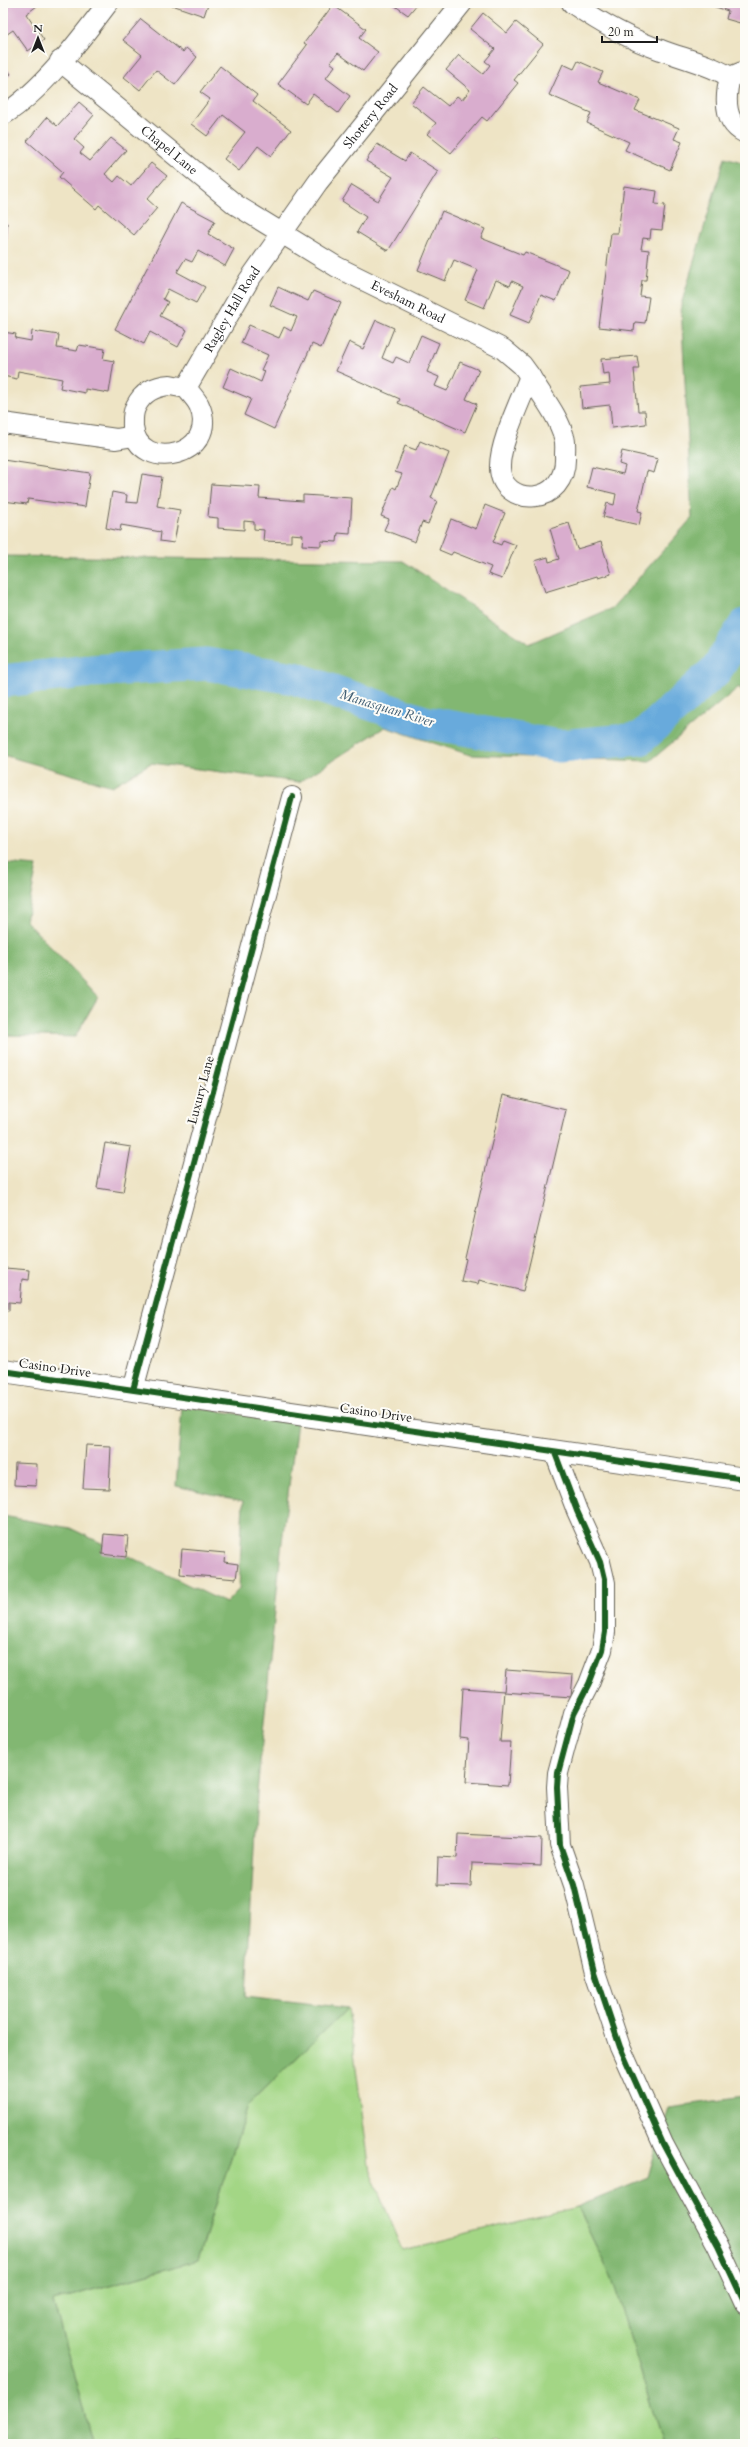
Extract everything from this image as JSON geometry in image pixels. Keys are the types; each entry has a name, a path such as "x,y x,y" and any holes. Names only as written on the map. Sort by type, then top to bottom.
{"street":[{"path":"3,115 28,97 108,3"},
{"name":"Shottery Road","path":"282,233 318,182 462,3"},
{"path":"572,3 592,17 630,37 716,68 738,74 727,89 727,108 735,126 745,133"},
{"name":"Chapel Lane","path":"60,61 236,205 282,233"},
{"name":"Evesham Road","path":"282,233 337,267 503,349 522,365 530,376 557,421 565,438 566,461 560,483 549,493 536,497 515,493 509,490 502,480 500,469 501,453 530,376"},
{"name":"Ragley Hall Road","path":"186,388 249,280 282,233"},
{"path":"161,386 186,388 199,404 202,417 202,430 189,448 179,454 160,455 151,452 134,436 132,417 140,398 150,390 161,386"},
{"path":"3,423 116,439 134,436"},
{"name":"Luxury Lane","path":"133,1390 292,797"},
{"name":"Casino Drive","path":"3,1372 411,1429 556,1453 745,1479"},
{"path":"556,1453 577,1511 600,1562 605,1583 605,1632 602,1650 589,1684 574,1713 558,1773 557,1787 560,1845 574,1885 595,1972 620,2047 663,2144 718,2246 745,2304"}],"green space":[{"path":"725,157 745,163 745,695 739,687 650,761 470,755 385,727 299,782 151,763 112,786 3,755 3,556 403,561 529,644 612,608 692,518 681,305"},
{"path":"3,863 37,866 26,921 98,997 75,1037 3,1035"},
{"path":"182,1406 297,1422 281,1550 257,1793 246,1996 348,2008 248,2105 198,2260 53,2301 93,2444 3,2444 3,1516 70,1528 226,1603 239,1589 243,1501 176,1486"},
{"path":"348,2008 370,2172 403,2250 577,2207 612,2279 663,2444 503,2444 497,2440 488,2444 93,2444 53,2301 198,2260 248,2105"},
{"path":"745,2097 745,2444 663,2444 612,2279 577,2207 648,2178 668,2107"}],"building":[{"path":"3,3 35,3 37,6 26,14 44,40 28,51 13,30 3,37"},
{"path":"173,3 208,4 204,16 172,5"},
{"path":"391,3 418,3 408,15"},
{"path":"703,3 745,3 745,7 740,23 726,19 728,11"},
{"path":"333,5 366,29 359,38 378,52 363,71 338,53 330,62 335,66 326,78 350,96 338,113 313,94 306,104 278,84 307,45 304,43"},
{"path":"483,13 507,33 516,22 543,44 514,80 518,83 487,121 482,117 451,153 427,134 436,123 411,103 424,87 448,106 457,96 462,100 470,90 446,70 459,55 483,74 490,65 485,61 495,49 470,29"},
{"path":"141,19 183,52 186,48 197,57 175,85 156,70 140,90 124,77 142,55 123,40"},
{"path":"578,61 603,72 598,82 640,100 635,110 679,128 674,139 682,142 670,170 625,150 629,142 587,123 591,113 549,95 563,64 574,69"},
{"path":"3,63 11,74 3,80"},
{"path":"220,66 257,95 253,101 291,130 271,156 258,146 239,171 224,159 245,132 223,115 207,136 191,124 210,99 200,92"},
{"path":"79,102 94,115 74,139 84,148 80,153 90,161 111,138 126,150 105,174 114,182 119,176 131,186 151,163 167,176 147,199 157,208 134,235 99,205 96,209 59,177 63,172 27,141 47,117 57,126"},
{"path":"377,144 405,161 410,153 438,171 388,251 357,232 366,217 342,201 352,185 378,201 393,177 366,161"},
{"path":"624,186 657,191 655,204 665,205 662,230 651,229 650,239 643,238 641,249 649,250 646,280 642,280 640,296 649,297 645,323 635,322 634,331 599,327 611,233 618,233"},
{"path":"181,203 215,221 208,234 234,249 225,266 198,251 192,262 185,259 177,272 205,287 196,303 168,289 163,299 168,302 160,316 187,330 178,347 150,332 144,344 115,329"},
{"path":"442,211 485,229 481,238 523,255 525,252 569,270 556,301 541,295 529,323 510,315 523,286 512,281 510,286 496,280 484,308 465,300 478,270 454,260 445,281 418,270"},
{"path":"3,223 7,223 6,250 3,250"},
{"path":"278,287 308,301 313,291 341,303 321,348 312,344 274,429 244,415 251,399 223,387 231,368 261,382 265,371 261,370 268,355 241,343 249,325 279,338 284,327 291,331 297,317 270,305"},
{"path":"376,320 394,328 382,358 393,363 396,357 409,363 421,335 439,343 427,372 439,377 435,386 447,391 460,362 479,370 466,399 477,404 465,432 398,403 400,399 336,371 349,342 363,349"},
{"path":"32,331 59,335 57,348 77,351 79,345 105,349 103,359 114,361 109,393 85,389 85,393 60,388 62,379 18,371 17,379 3,376 3,332 16,334 15,338 31,341"},
{"path":"637,356 639,369 634,369 638,411 645,411 646,424 612,428 610,405 582,408 580,387 610,384 609,373 603,374 601,359"},
{"path":"420,441 449,453 431,498 437,501 428,524 422,522 415,542 384,530 389,519 381,516 393,487 396,489 402,474 395,472 405,446 416,450"},
{"path":"622,451 658,459 654,473 647,471 638,511 642,512 639,525 603,517 607,503 614,505 616,494 587,487 592,467 623,474 625,466 619,464"},
{"path":"3,460 90,473 85,507 28,499 27,504 3,501"},
{"path":"142,474 162,477 157,506 180,510 174,543 160,541 161,532 121,525 120,531 106,528 112,492 127,495 126,502 137,503"},
{"path":"211,484 260,487 259,498 303,501 303,495 352,498 350,534 338,533 337,542 321,541 321,546 302,545 303,535 291,534 291,542 263,541 264,530 254,529 254,522 244,521 244,530 218,528 218,518 208,517"},
{"path":"485,505 505,513 493,542 501,545 503,540 516,545 502,579 488,574 491,567 453,552 451,555 439,550 451,519 476,529"},
{"path":"569,523 577,549 601,542 611,574 598,578 597,576 545,592 535,561 548,557 549,562 559,559 550,529"},
{"path":"503,1095 566,1110 523,1291 479,1280 478,1284 461,1281"},
{"path":"105,1143 131,1147 123,1192 97,1188"},
{"path":"5,1268 30,1270 29,1280 22,1279 20,1303 9,1302 9,1311 3,1310 3,1274"},
{"path":"86,1445 111,1446 109,1489 83,1488"},
{"path":"15,1463 37,1464 36,1486 14,1485"},
{"path":"104,1534 128,1536 126,1557 102,1554"},
{"path":"182,1549 225,1553 224,1562 238,1564 236,1579 180,1574"},
{"path":"506,1670 573,1675 571,1697 504,1692"},
{"path":"463,1688 504,1691 500,1742 511,1742 508,1785 466,1782 469,1740 460,1739"},
{"path":"458,1834 542,1838 541,1866 472,1863 471,1886 437,1885 438,1857 457,1858"}],"waterway":[{"name":"Manasquan River","path":"3,681 91,671 206,664 294,678 424,722 559,746 640,739 716,670 745,625"}],"cycle path":[{"path":"133,1390 292,797"},
{"path":"3,1371 745,1479"},
{"path":"555,1453 577,1511 600,1562 605,1583 605,1632 602,1650 589,1684 574,1713 558,1773 557,1787 560,1845 574,1885 595,1972 620,2047 663,2144 718,2246 745,2304"}]}
